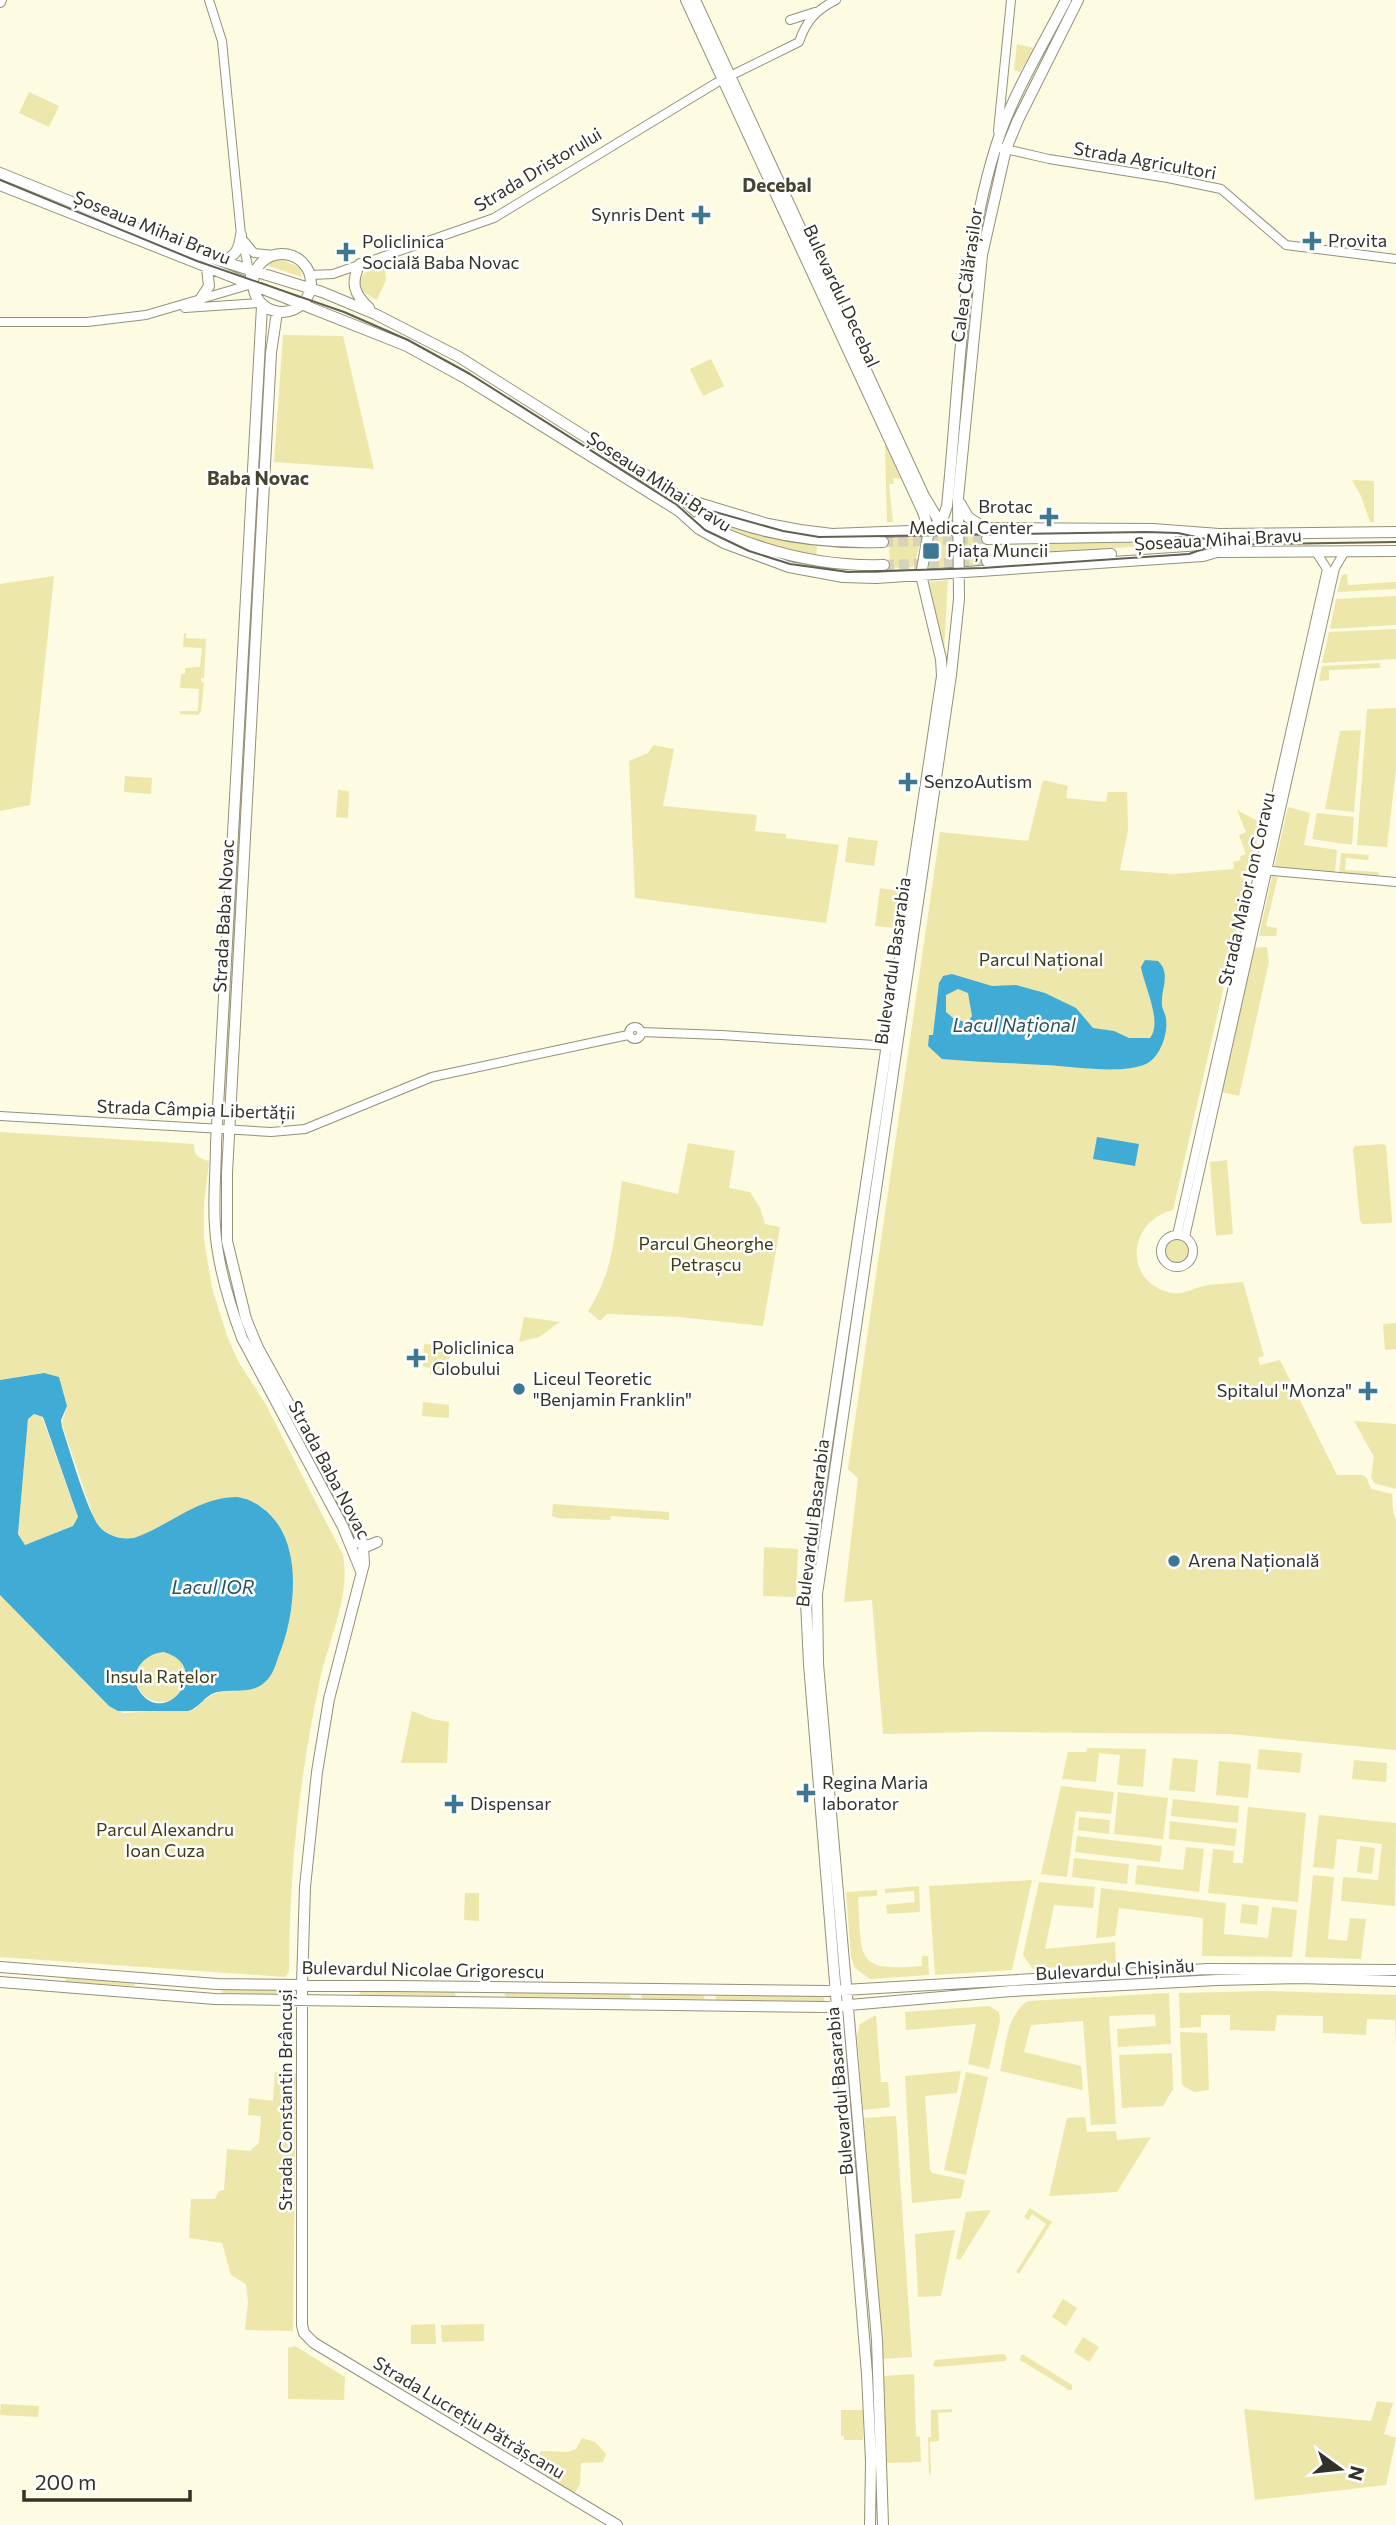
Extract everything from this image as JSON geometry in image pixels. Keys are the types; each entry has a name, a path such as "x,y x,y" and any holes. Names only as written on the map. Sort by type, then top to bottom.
{"main road":[{"name":"Bulevardul Decebal","path":"686,0 726,77 920,487 939,521"},
{"name":"Bulevardul Decebal","path":"695,0 726,77 929,530"},
{"name":"Calea Călărașilor","path":"958,529 958,498 982,255 1001,148 1009,112 1066,0"},
{"name":"Calea Călărașilor","path":"939,521 946,511 972,254 1001,148 1018,120 1078,0"},
{"name":"Șoseaua Mihai Bravu","path":"0,173 221,261 311,288 375,314 459,357 682,498 768,524 814,532 987,528 1153,529 1219,534 1396,532"},
{"name":"Șoseaua Mihai Bravu","path":"0,185 393,339 438,362 679,511 699,529 721,541 789,567 843,577 921,575 1203,556 1217,552 1396,551"},
{"path":"221,261 238,250 241,235"},
{"path":"285,254 298,259 311,275 311,288 302,304 292,311 276,312 260,304 252,284 252,270 274,255 285,254"},
{"path":"360,264 353,286 360,299 375,314"},
{"path":"200,300 209,286 207,268"},
{"name":"Strada Baba Novac","path":"260,304 217,1129 215,1237 232,1309 249,1353 340,1521 355,1551 362,1575"},
{"name":"Strada Baba Novac","path":"276,312 271,353 229,1129 226,1231 242,1306 258,1348 355,1524 363,1545 362,1575"},
{"path":"682,498 717,515 789,537 831,542 883,542"},
{"path":"958,498 968,517 987,528"},
{"path":"679,511 727,534 782,554 835,564 884,565"},
{"path":"921,575 929,530 939,521 958,529 959,572"},
{"path":"987,540 1219,534"},
{"path":"987,561 1163,551 1217,552"},
{"name":"Bulevardul Basarabia","path":"869,2522 871,2461 867,2374 837,2005 841,1991 809,1664 806,1601 817,1509 951,675 959,572"},
{"name":"Bulevardul Basarabia","path":"892,1046 942,676 941,659 921,575"},
{"path":"340,1521 350,1535 363,1545 371,1546 377,1542"},
{"name":"Strada Constantin Brâncuși","path":"306,2336 300,2303 305,1887 317,1772 334,1676 362,1575"},
{"name":"Bulevardul Nicolae Grigorescu","path":"0,1967 217,1984 841,1991"},
{"name":"Bulevardul Chișinău","path":"841,1991 1208,1969 1396,1970"},
{"name":"Bulevardul Chișinău","path":"837,2005 1011,1991 1208,1980 1299,1978 1396,1981"},
{"name":"Bulevardul Nicolae Grigorescu","path":"0,1982 172,1997 710,2006 837,2005"},
{"path":"357,1985 357,2000"},
{"path":"462,1987 462,2002"},
{"path":"499,1987 499,2003"},
{"path":"637,1989 637,2004"},
{"path":"710,2006 711,1990"},
{"name":"Bulevardul Basarabia","path":"841,1991 848,2004 877,2340 884,2522"},
{"name":"Strada Lucrețiu Pătrășcanu","path":"306,2336 617,2525"}],"street":[{"path":"209,0 223,47 241,235 252,270"},
{"path":"790,20 815,12 836,0"},
{"path":"1001,148 1011,0"},
{"name":"Strada Dristorului","path":"311,275 334,274 494,218 726,77 799,42 804,27 815,12"},
{"name":"Strada Agricultori","path":"1001,148 1220,189 1286,245 1396,259"},
{"path":"241,235 254,253 274,255"},
{"path":"0,322 87,322 146,314 172,309 252,284"},
{"path":"172,309 260,304"},
{"name":"Strada Maior Ion Coravu","path":"1309,664 1335,568 1345,551"},
{"name":"Strada Maior Ion Coravu","path":"1181,1236 1309,664 1326,569 1325,563 1316,552"},
{"path":"1263,870 1396,882"},
{"name":"Strada Câmpia Libertății","path":"0,1116 298,1132 437,1075 628,1035 632,1027 641,1032 892,1046"}],"green space":[{"path":"1017,44 1034,48 1020,72 1014,70"},
{"path":"29,92 59,106 49,127 19,113"},
{"path":"284,260 300,268 302,277 266,265 271,261"},
{"path":"384,264 386,280 377,300 362,291 359,284 365,273"},
{"path":"283,335 343,336 374,469 274,462"},
{"path":"711,359 724,386 703,396 690,369"},
{"path":"885,444 901,479 893,478 894,484 889,484 893,522 887,522"},
{"path":"1352,480 1374,481 1374,522 1370,522"},
{"path":"710,517 770,538 817,546 816,557 735,532 709,521"},
{"path":"964,536 975,536 976,565 965,566"},
{"path":"922,537 913,567 890,568 889,538"},
{"path":"932,537 947,537 947,567 929,567"},
{"path":"1045,542 1158,542 1158,545 1046,553"},
{"path":"1347,574 1348,585 1396,582 1396,589 1337,592 1342,575"},
{"path":"54,576 30,805 0,811 0,584"},
{"path":"948,580 944,651 929,582"},
{"path":"254,596 244,741 241,740 250,597"},
{"path":"1396,596 1396,625 1330,629 1336,599"},
{"path":"1396,629 1396,659 1322,663 1329,632"},
{"path":"184,633 186,638 206,639 204,678 201,678 204,683 201,711 198,715 180,714 180,711 198,711 199,689 180,688 181,674 185,674 185,668 200,667 202,648 183,647"},
{"path":"1380,663 1380,668 1329,670 1329,680 1319,681 1322,666"},
{"path":"1396,708 1396,769 1387,847 1357,845 1367,709"},
{"path":"1361,730 1354,812 1325,809 1340,731"},
{"path":"653,745 674,749 663,806 757,815 755,831 786,834 786,838 839,845 826,923 635,898 629,761 648,753"},
{"path":"240,765 245,766 227,1109 221,1109"},
{"path":"125,776 152,778 151,794 124,792"},
{"name":"Parcul Național","path":"1043,780 1068,786 1066,798 1106,802 1108,792 1127,792 1128,830 1120,870 1174,874 1234,869 1233,862 1241,860 1240,856 1246,854 1239,835 1246,832 1237,810 1261,823 1173,1210 1158,1216 1147,1226 1140,1238 1138,1264 1143,1276 1153,1285 1173,1293 1209,1285 1243,1282 1264,1356 1258,1358 1260,1365 1280,1360 1337,1475 1362,1475 1366,1477 1371,1489 1392,1494 1396,1520 1396,1750 1229,1734 883,1734 872,1600 844,1602 858,1478 848,1469 940,832 1028,841"},
{"path":"338,790 349,791 348,818 336,817"},
{"path":"1288,807 1310,813 1304,845 1337,850 1335,873 1274,868"},
{"path":"1317,813 1354,817 1352,845 1312,839"},
{"path":"848,837 878,841 874,866 845,862"},
{"path":"1341,853 1369,855 1368,860 1346,858 1345,870 1379,872 1378,878 1339,874"},
{"path":"1272,876 1278,877 1266,926 1277,928 1276,936 1259,936"},
{"path":"880,888 900,891 894,928 875,926"},
{"path":"1267,947 1269,962 1239,1096 1222,1092 1254,948"},
{"name":"Parcul Alexandru Ioan Cuza","path":"0,1132 194,1144 197,1156 209,1161 204,1204 204,1240 212,1288 227,1336 238,1361 265,1403 343,1555 344,1588 319,1685 301,1792 293,1864 289,1972 285,1977 0,1957 0,1595 109,1706 124,1713 195,1709 217,1693 255,1688 292,1605 292,1573 286,1541 280,1527 259,1505 243,1498 132,1539 120,1538 105,1531 94,1519 62,1424 67,1406 59,1378 44,1373 0,1380"},
{"name":"Parcul Gheorghe Petrașcu","path":"688,1143 735,1151 729,1188 750,1192 760,1208 765,1224 780,1227 763,1326 679,1317 607,1314 600,1321 588,1311 609,1265 622,1181 678,1194"},
{"path":"1355,1146 1386,1146 1392,1220 1391,1223 1363,1224 1360,1221 1353,1149"},
{"path":"1227,1160 1233,1234 1216,1236 1210,1162"},
{"path":"1178,1238 1187,1242 1191,1251 1187,1260 1178,1264 1169,1260 1165,1251 1169,1242"},
{"path":"524,1317 560,1322 539,1337 519,1342"},
{"path":"1396,1323 1396,1349 1385,1350 1383,1324"},
{"path":"424,1344 448,1346 449,1371 435,1369 430,1375 430,1368 423,1367"},
{"path":"423,1402 449,1405 449,1418 422,1416"},
{"path":"34,1414 42,1417 78,1517 73,1526 25,1545 18,1534 28,1419"},
{"path":"1354,1421 1396,1424 1396,1489 1374,1483 1371,1477 1374,1457"},
{"path":"553,1504 669,1512 669,1520 611,1516 610,1520 557,1518 552,1516"},
{"path":"764,1547 798,1549 796,1597 763,1596"},
{"name":"Insula Rațelor","path":"161,1652 179,1659 186,1677 179,1695 161,1702 143,1695 136,1677 143,1659"},
{"path":"412,1711 449,1722 447,1763 401,1763"},
{"path":"1087,1748 1146,1749 1143,1787 1117,1785 1120,1755 1099,1753 1096,1782 1062,1779 1068,1752 1086,1752"},
{"path":"1259,1749 1302,1753 1300,1773 1257,1769"},
{"path":"1173,1758 1198,1760 1195,1792 1169,1790"},
{"path":"1354,1760 1387,1763 1386,1782 1352,1779"},
{"path":"1219,1761 1251,1764 1248,1798 1216,1795"},
{"path":"1061,1786 1114,1792 1111,1814 1076,1811 1067,1877 1041,1874"},
{"path":"1118,1792 1168,1798 1163,1839 1114,1834"},
{"path":"1173,1799 1239,1806 1238,1823 1171,1816"},
{"path":"1248,1807 1306,1813 1298,1902 1208,1893 1213,1849 1234,1851 1233,1863 1243,1863"},
{"path":"1319,1815 1396,1823 1395,1906 1341,1901 1343,1877 1378,1880 1382,1844 1337,1839 1334,1869 1313,1867"},
{"path":"1079,1817 1110,1820 1109,1834 1078,1830"},
{"path":"1170,1821 1237,1829 1235,1846 1169,1839"},
{"path":"1077,1836 1162,1846 1160,1862 1075,1852"},
{"path":"1360,1846 1375,1848 1372,1874 1357,1872"},
{"path":"1186,1847 1204,1849 1199,1892 1135,1884 1137,1865 1183,1870"},
{"path":"1074,1858 1129,1864 1127,1884 1072,1877"},
{"path":"1313,1875 1334,1877 1328,1939 1347,1941 1350,1918 1366,1919 1361,1959 1305,1957"},
{"path":"1032,1880 1012,1970 935,1975 929,1886"},
{"path":"1039,1882 1095,1887 1093,1908 1054,1905 1045,1949 1115,1942 1116,1963 1033,1969 1023,1955"},
{"path":"919,1886 920,1912 887,1914 886,1905 915,1902 914,1891 885,1893 885,1889"},
{"path":"1101,1888 1226,1903 1224,1934 1268,1938 1272,1907 1297,1910 1292,1957 1202,1956 1203,1918 1119,1908 1115,1936 1096,1938"},
{"path":"877,1890 877,1896 858,1897 860,1935 866,1957 873,1963 900,1967 922,1966 922,1956 928,1956 929,1975 870,1979 855,1968 851,1957 846,1892"},
{"path":"465,1893 479,1893 479,1921 464,1920"},
{"path":"1242,1904 1259,1906 1257,1925 1240,1923"},
{"path":"66,1978 134,1983 135,1986 66,1982"},
{"path":"223,1988 293,1989 293,1995 223,1995"},
{"path":"361,1990 454,1992 456,1996 362,1997 359,1995"},
{"path":"1269,1991 1396,1995 1396,2045 1395,2020 1367,2019 1366,2035 1323,2033 1323,2016 1277,2015 1275,2031 1230,2030 1230,2015 1201,2015 1201,2027 1180,2028 1179,1993"},
{"path":"1169,1993 1171,2044 1118,2047 1117,2029 1156,2026 1155,2014 1109,2016 1116,2124 1091,2125 1083,2021 1031,2025 1024,2052 1081,2066 1083,2090 1000,2071 1011,2023 1015,2014 1028,2001"},
{"path":"504,1994 629,1994 632,1999 507,1999"},
{"path":"717,1994 824,1995 824,2001 718,2000 715,1999"},
{"path":"703,1995 705,1999 643,2000 641,1996"},
{"path":"989,2006 999,2012 1000,2021 989,2069 968,2064 976,2024 906,2030 905,2012"},
{"path":"876,2015 881,2082 888,2082 890,2107 863,2110 857,2035 860,2024"},
{"path":"1180,2032 1207,2033 1209,2090 1194,2092 1182,2085"},
{"path":"1172,2053 1173,2089 1163,2106 1122,2108 1119,2055"},
{"path":"961,2071 957,2093 925,2096 930,2170 932,2173 965,2180 961,2198 912,2203 905,2076"},
{"path":"275,2072 296,2073 293,2331 245,2330 248,2302 246,2284 231,2275 222,2243 189,2238 191,2199 215,2199 219,2191 224,2190 227,2149 250,2151 259,2143 261,2116 248,2115 249,2098 273,2101"},
{"path":"966,2072 988,2077 966,2175 944,2170"},
{"path":"896,2116 912,2357 881,2359 864,2118"},
{"path":"1085,2117 1087,2132 1116,2131 1117,2140 1151,2137 1117,2192 1049,2196 1067,2118"},
{"path":"1030,2208 1052,2222 1019,2274 1016,2272 1046,2224 1032,2214 1028,2220 1024,2217"},
{"path":"991,2210 960,2260 956,2258 966,2212"},
{"path":"955,2230 941,2296 918,2297 915,2234"},
{"path":"1063,2299 1077,2308 1066,2326 1052,2317"},
{"path":"435,2324 436,2344 411,2344 411,2325"},
{"path":"484,2324 484,2341 442,2342 441,2325"},
{"path":"1083,2337 1099,2347 1089,2362 1074,2352"},
{"path":"295,2346 345,2377 344,2400 288,2399 288,2348"},
{"path":"1004,2354 1007,2358 1005,2361 936,2367 933,2365 935,2360"},
{"path":"1021,2355 1072,2385 1072,2390 1020,2360"},
{"path":"914,2374 916,2436 920,2437 921,2462 886,2463 883,2376"},
{"path":"1377,2401 1393,2403 1384,2434 1396,2438 1386,2485 1255,2500 1244,2409 1371,2421"},
{"path":"1,2404 39,2406 38,2417 0,2415"},
{"path":"952,2409 952,2412 938,2413 939,2441 930,2442 929,2475 928,2437 931,2437 931,2410"},
{"path":"841,2410 863,2410 863,2440 844,2440 844,2436 841,2436"},
{"path":"582,2438 595,2442 606,2454 603,2462 581,2463 580,2484 574,2494 533,2469 541,2451 568,2452 576,2449"}],"water":[{"name":"Lacul Național","path":"1145,960 1158,961 1165,973 1162,1006 1166,1018 1166,1033 1157,1055 1146,1064 1110,1069 942,1059 928,1046 929,1035 933,1035 939,983 943,976 952,974 992,986 1016,985 1045,993 1076,1008 1093,1028 1114,1031 1129,1038 1150,1038 1154,1014 1141,967","holes":["958,989 968,993 972,1016 967,1023 946,1012 946,995"]},
{"path":"1097,1137 1139,1144 1135,1166 1093,1159"},
{"name":"Lacul IOR","path":"44,1373 59,1377 67,1406 61,1420 62,1427 94,1518 110,1535 134,1538 196,1507 223,1498 247,1499 256,1503 275,1520 285,1537 291,1556 292,1598 285,1638 273,1670 263,1684 251,1689 213,1693 188,1711 118,1711 109,1706 0,1595 0,1380","holes":["34,1414 43,1417 78,1517 73,1526 25,1545 18,1534 28,1419","163,1652 178,1659 185,1669 185,1680 181,1691 173,1699 162,1703 151,1701 140,1692 135,1678 144,1661"]}],"tunnel":[{"path":"883,542 987,539"},
{"path":"884,565 987,561"}],"tram line":[{"path":"0,180 197,261 344,312 408,340 470,374 677,505 705,530 749,551 790,564 848,572 983,568 1189,554 1214,545 1396,542"},
{"path":"676,501 783,531 819,537 1146,532 1178,533 1219,542"}],"place":[{"name":"Synris Dent","path":"701,215"},
{"name":"Provita","path":"1312,241"},
{"name":"Policlinica Socială Baba Novac","path":"346,252"},
{"name":"Brotac Medical Center","path":"1049,517"},
{"name":"Piața Muncii","path":"931,551"},
{"name":"SenzoAutism","path":"908,782"},
{"name":"Policlinica Globului","path":"416,1358"},
{"name":"Liceul Teoretic \"Benjamin Franklin\"","path":"519,1389"},
{"name":"Spitalul \"Monza\"","path":"1368,1391"},
{"name":"Arena Națională","path":"1174,1561"},
{"name":"Regina Maria laborator","path":"806,1793"},
{"name":"Dispensar","path":"454,1804"}],"district":[{"name":"Decebal","path":"777,185"},
{"name":"Baba Novac","path":"258,478"}]}
